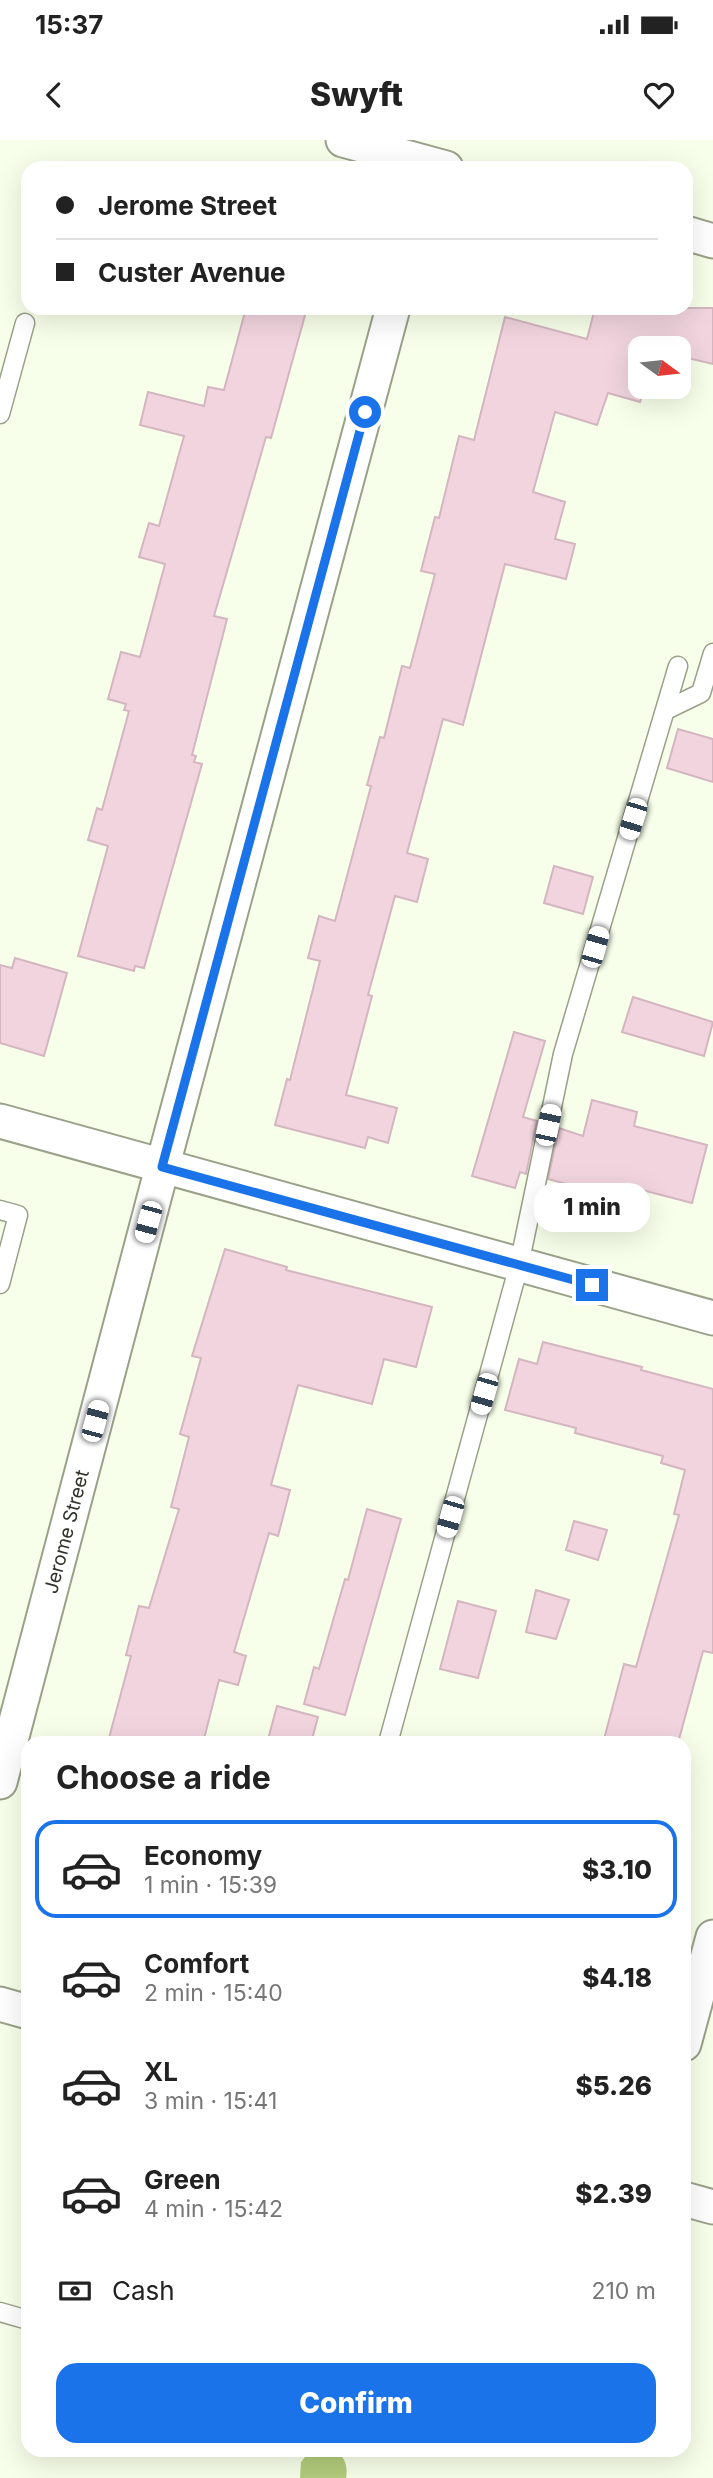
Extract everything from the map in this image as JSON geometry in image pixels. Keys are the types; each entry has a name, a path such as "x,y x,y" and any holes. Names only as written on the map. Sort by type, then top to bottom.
{"street":[{"path":"343,140 436,160"},
{"path":"693,235 713,240"},
{"name":"Jerome Street","path":"0,1782 391,315"},
{"path":"0,1122 713,1318"},
{"path":"691,2018 713,1937"},
{"path":"0,2004 21,2010"},
{"path":"691,2201 713,2207"}],"lane":[{"path":"0,414 25,323"},
{"path":"666,710 701,693 713,653"},
{"path":"390,1736 519,1265 563,1054 678,666"},
{"path":"0,1210 18,1215 0,1284"},
{"path":"0,2312 21,2318"}],"shaded area":[{"path":"305,2457 342,2457 347,2470 346,2478 300,2478 301,2462"}],"building":[{"path":"693,308 713,308 713,364 691,359 691,336 628,336 628,399 608,393 597,425 555,412 533,492 565,502 555,539 575,544 566,579 505,564 463,725 443,719 407,853 428,859 417,902 395,896 368,995 372,996 346,1095 397,1108 388,1143 368,1137 365,1148 275,1125 287,1079 290,1080 320,961 308,958 319,916 335,921 371,786 367,785 380,737 384,738 402,666 410,668 435,574 421,571 435,517 439,518 459,436 474,440 505,317 587,339 593,315 693,315"},
{"path":"244,315 305,315 271,438 266,437 214,616 227,619 192,755 196,756 194,762 202,764 144,968 135,966 134,971 78,956 108,846 88,840 97,808 102,810 129,711 124,710 126,704 108,699 121,652 140,657 165,564 139,557 149,523 159,526 184,436 140,425 148,392 204,406 208,387 224,390"},
{"path":"678,729 713,739 713,782 667,768"},
{"path":"554,866 593,877 583,914 544,903"},
{"path":"15,958 67,973 44,1056 0,1043 0,965 12,968"},
{"path":"633,997 713,1022 704,1056 622,1032"},
{"path":"514,1032 545,1041 523,1117 537,1121 526,1174 520,1172 515,1188 472,1176"},
{"path":"592,1100 637,1112 634,1126 707,1145 692,1203 619,1184 615,1197 548,1179 559,1128 583,1136"},
{"path":"225,1249 287,1267 286,1270 432,1307 416,1367 384,1359 372,1404 298,1385 271,1485 290,1490 278,1536 269,1533 234,1652 246,1656 238,1685 219,1680 205,1736 110,1736 131,1656 126,1655 139,1606 149,1608 179,1509 171,1507 189,1437 180,1434 201,1358 192,1356"},
{"path":"543,1342 642,1367 641,1370 713,1389 713,1653 703,1651 680,1736 605,1736 624,1664 636,1667 679,1515 674,1514 685,1470 661,1463 663,1456 575,1433 576,1428 505,1410 519,1359 537,1364"},
{"path":"367,1509 401,1519 345,1715 304,1704 314,1667 319,1669 345,1579 348,1580"},
{"path":"574,1521 607,1530 598,1560 566,1550"},
{"path":"536,1590 569,1600 556,1639 526,1632"},
{"path":"458,1601 496,1611 478,1678 440,1669"},
{"path":"277,1706 318,1717 313,1736 269,1736"}],"route":[{"path":"365,412 162,1167 592,1285"}]}
